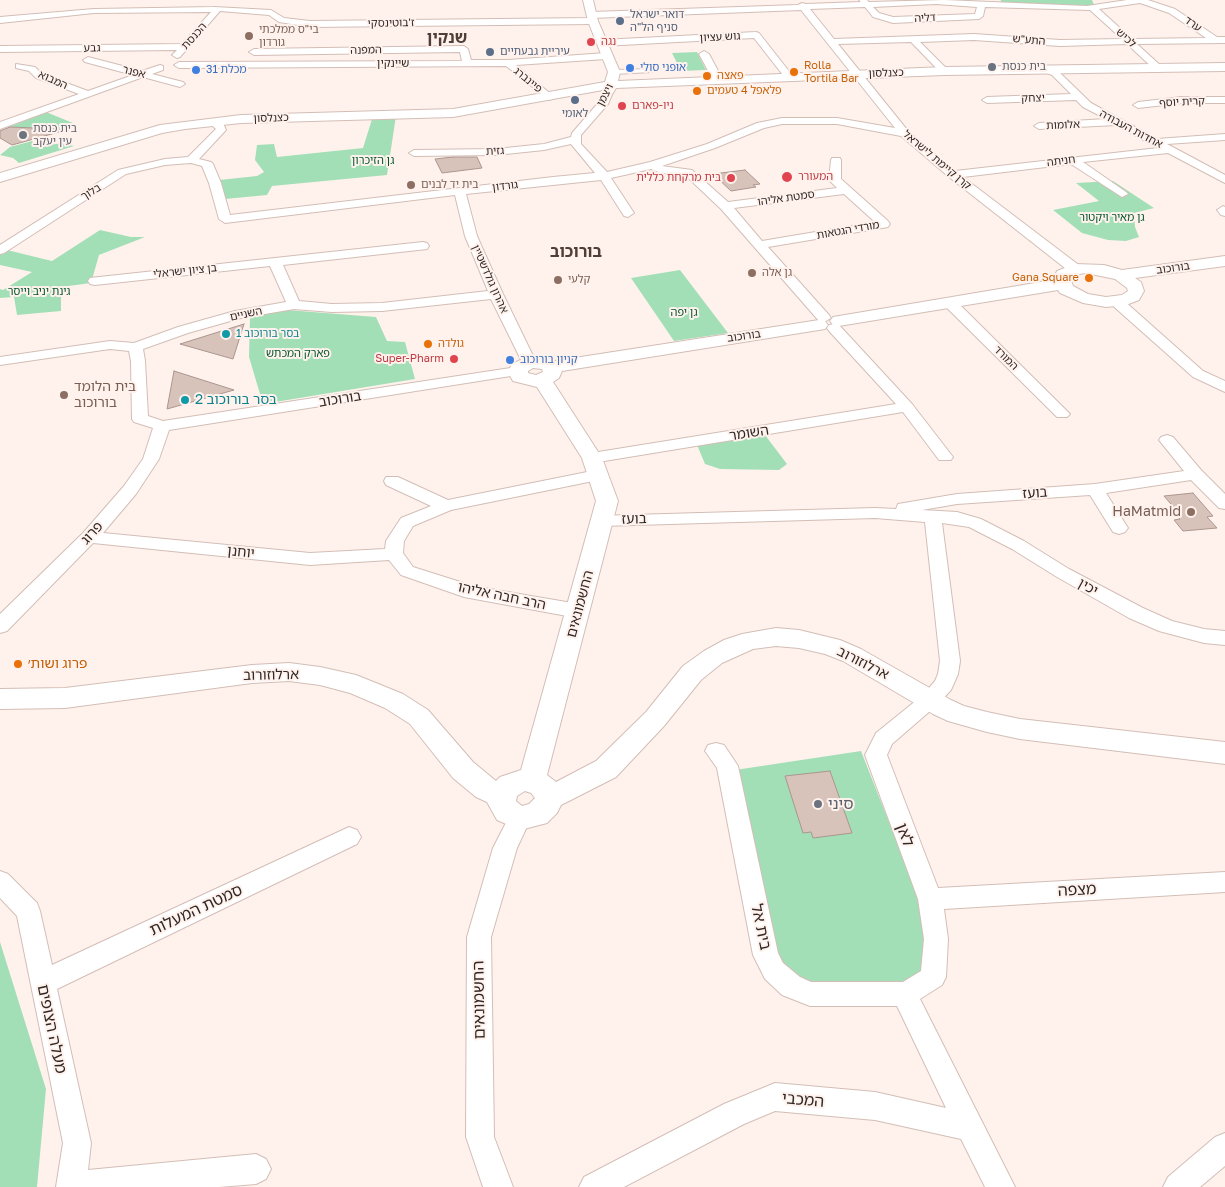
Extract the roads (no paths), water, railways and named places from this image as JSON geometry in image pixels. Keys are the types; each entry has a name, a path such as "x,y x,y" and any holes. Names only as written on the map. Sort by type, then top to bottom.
{"street":[{"name":"ויצמן","path":"576,140 576,135 603,104 614,72 592,18 588,0"},
{"path":"592,18 865,2 936,2 1028,7 1097,5 1143,0"},
{"name":"ערד","path":"1143,0 1172,11 1215,40"},
{"name":"דליה","path":"865,2 880,18 901,20 979,16 982,4"},
{"name":"לכיש","path":"1097,5 1130,42 1158,68"},
{"name":"קרן קיימת לישראל","path":"802,6 834,42 904,133 953,175 1075,269"},
{"name":"ז'בוטינסקי","path":"0,20 94,11 219,7 271,13 282,20 310,24 592,18"},
{"name":"הכנסת","path":"175,64 183,47 219,7"},
{"name":"גוש עציון","path":"602,43 756,36 789,77"},
{"name":"התע\"ש","path":"834,42 974,36 1060,43 1225,40"},
{"path":"913,39 944,71"},
{"name":"גבע","path":"0,49 183,47"},
{"name":"המפנה","path":"254,52 464,49 466,63"},
{"path":"704,54 718,80"},
{"path":"592,57 608,58"},
{"name":"שיינקין","path":"175,64 508,63 592,57"},
{"name":"אפנר","path":"88,60 180,84"},
{"name":"פיינברג","path":"508,63 549,96"},
{"path":"0,126 160,68 161,64 175,64"},
{"name":"המבוא","path":"19,66 32,70 39,76 87,94"},
{"name":"כצנלסון","path":"217,126 241,120 453,113 610,87 718,80 1158,68 1225,69"},
{"name":"כצנלסון","path":"610,87 944,71 1050,71 1078,73 1225,69"},
{"path":"614,72 650,70"},
{"name":"אחדות העבודה","path":"1050,71 1087,105 1225,180"},
{"path":"1064,82 1064,76 1078,73"},
{"name":"יצחק","path":"987,100 1078,97"},
{"name":"קרית יוסף","path":"1138,105 1182,100 1225,100"},
{"name":"גורדון","path":"191,160 207,164 215,183 225,219 553,180 604,176 653,165 711,146 761,125 782,122 837,121 904,133"},
{"name":"אלומות","path":"1039,126 1117,122"},
{"path":"191,160 217,126"},
{"path":"0,178 160,129 217,126"},
{"path":"1155,142 1225,137"},
{"path":"576,140 576,145 604,176 628,213"},
{"name":"גזית","path":"414,153 496,152 544,147 576,140"},
{"name":"חניתה","path":"953,175 1169,150"},
{"name":"בלוך","path":"0,250 122,172 165,162 191,160"},
{"name":"מורדי הגטאות","path":"758,245 884,224 835,180 836,160"},
{"path":"1073,160 1122,194"},
{"path":"653,165 662,170 688,172 725,206 758,245 907,407 945,457"},
{"name":"סמטת אליהו","path":"725,206 846,190"},
{"name":"אהרון גולדשטיין","path":"460,192 470,236 496,294 523,366"},
{"name":"בן ציון ישראלי","path":"95,281 423,246"},
{"path":"275,262 294,305"},
{"name":"בורוכוב","path":"1121,275 1225,262"},
{"path":"1075,269 1098,269 1121,275 1135,286 1136,292 1126,300 1117,302 1100,302 1083,298 1066,289 1062,284 1063,275 1075,269"},
{"name":"בורוכוב","path":"547,373 1062,284"},
{"name":"השניים","path":"0,361 110,345 135,347 183,330 240,314 294,305 332,308 382,307 496,294"},
{"name":"המורד","path":"950,302 1062,414"},
{"path":"1117,302 1198,374 1225,387"},
{"path":"135,347 138,361 140,419 162,426"},
{"path":"394,554 395,541 407,522 446,506 594,467 547,373 545,363 523,366"},
{"name":"בורוכוב","path":"162,426 523,366"},
{"name":"השומר","path":"594,467 907,407"},
{"name":"פרוג","path":"0,626 89,537 130,490 151,459 162,426"},
{"path":"1167,440 1195,474 1225,504"},
{"name":"החשמונאים","path":"541,789 578,611 607,501 594,467"},
{"name":"בועז","path":"875,513 957,499 1095,489 1195,474"},
{"path":"392,481 446,506"},
{"path":"1095,489 1120,528"},
{"path":"933,518 957,518 957,499"},
{"name":"בועז","path":"602,520 875,513 933,518"},
{"name":"לאן","path":"904,994 921,986 933,977 936,939 930,899 876,755 884,739 944,686 948,674 950,661 933,518"},
{"name":"יכין","path":"957,518 975,523 1018,545 1062,574 1136,613 1166,626 1204,636 1225,638"},
{"name":"יוחנן","path":"89,537 310,559 394,554"},
{"name":"הרב חבה אליהו","path":"394,554 407,571 471,592 578,611"},
{"name":"ארלוזורוב","path":"541,789 606,769 655,719 692,673 713,657 733,646 751,640 776,637 800,639 831,646 870,664 957,714 987,722 1020,728 1225,754"},
{"name":"ארלוזורוב","path":"0,699 65,698 252,674 289,672 320,676 356,685 394,701 419,718 463,770 486,789 502,796"},
{"name":"בית אל","path":"716,752 727,766 766,955 774,971 791,986 810,994 904,994"},
{"path":"517,781 541,789 547,805 536,816 520,818 507,812 501,802 502,796 510,785 517,781"},
{"name":"החשמונאים","path":"498,1187 480,1137 479,937 504,848 520,818"},
{"name":"סמטת המעלות","path":"42,983 349,836"},
{"name":"מעלה הצופים","path":"0,881 28,911 76,1143 71,1186"},
{"name":"מצפה","path":"930,899 1225,882"},
{"path":"904,994 1000,1187"},
{"name":"המכבי","path":"594,1187 734,1114 774,1097 874,1106 970,1127"},
{"path":"1178,1187 1225,1147"},
{"path":"71,1186 256,1169"}],"place":[{"name":"דואר ישראל סניף הל\"ה","path":"620,21"},
{"name":"בי\"ס ממלכתי גורדון","path":"249,36"},
{"name":"נגה","path":"591,42"},
{"name":"עיריית גבעתיים","path":"490,52"},
{"name":"בית כנסת","path":"992,67"},
{"name":"אופני סולי","path":"630,68"},
{"name":"מכלת 31","path":"196,70"},
{"name":"Rolla Tortila Bar","path":"794,72"},
{"name":"פאצה","path":"707,76"},
{"name":"פלאפל 4 טעמים","path":"697,91"},
{"name":"לאומי","path":"575,100"},
{"name":"ניו-פארם","path":"622,106"},
{"name":"בית כנסת עין יעקב","path":"23,135"},
{"name":"המעורר","path":"787,177"},
{"name":"בית מרקחת כללית","path":"731,178"},
{"name":"בית יד לבנים","path":"411,185"},
{"name":"גן אלה","path":"752,273"},
{"name":"Gana Square","path":"1089,278"},
{"name":"קלעי","path":"558,280"},
{"name":"בסר בורוכוב 1","path":"226,334"},
{"name":"גולדה","path":"428,344"},
{"name":"Super-Pharm","path":"454,359"},
{"name":"קניון בורוכוב","path":"510,360"},
{"name":"בית הלומד בורוכוב","path":"64,395"},
{"name":"בסר בורוכוב 2","path":"185,400"},
{"name":"HaMatmid","path":"1191,512"},
{"name":"פרוג ושות׳","path":"18,664"},
{"name":"סיני","path":"818,804"}],"district":[{"name":"שנקין","path":"447,38"},
{"name":"בורוכוב","path":"576,252"}],"park label":[{"name":"גן הזיכרון","path":"373,161"},
{"name":"גן מאיר ויקטור","path":"1112,218"},
{"name":"גינת יניב וייסר","path":"39,292"},
{"name":"גן יפה","path":"684,313"},
{"name":"פארק המכתש","path":"298,354"}]}
